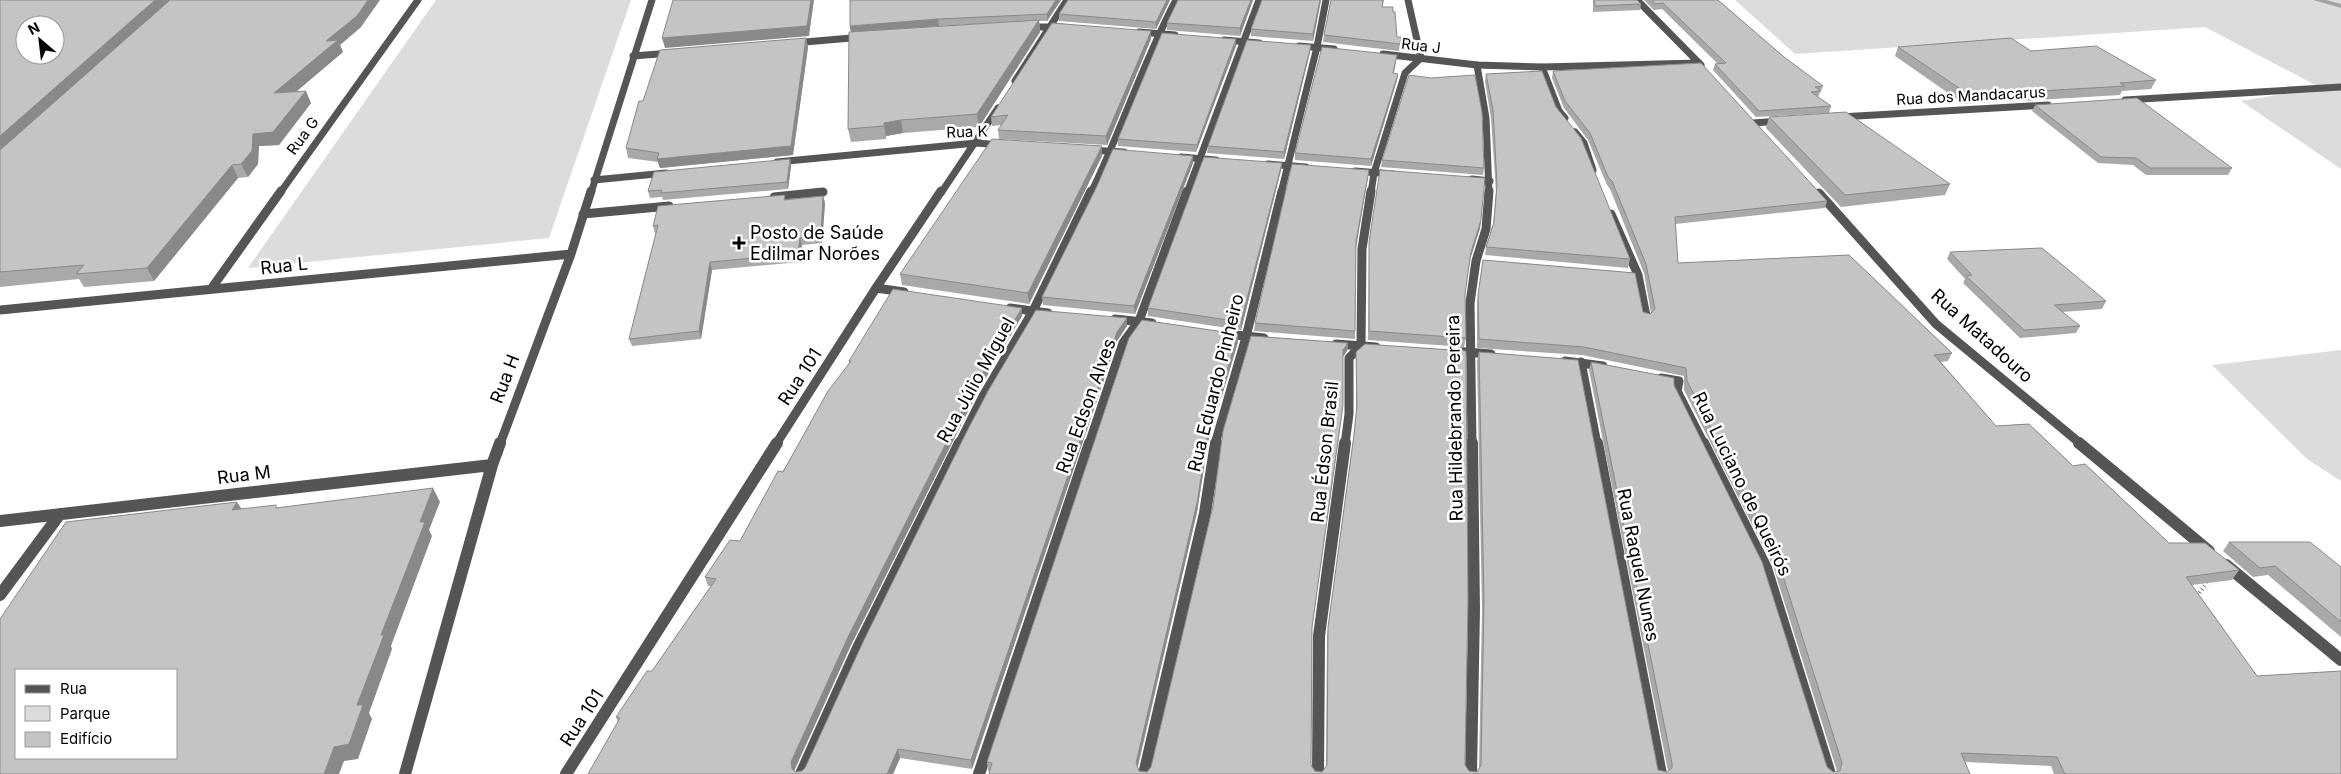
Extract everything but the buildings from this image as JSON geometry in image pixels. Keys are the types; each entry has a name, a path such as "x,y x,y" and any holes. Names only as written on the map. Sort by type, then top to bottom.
{"street":[{"name":"Rua G","path":"212,289 418,0"},
{"name":"Rua H","path":"406,774 492,465 571,254 652,0"},
{"name":"Rua 101","path":"566,774 876,288 976,143 1067,0"},
{"name":"Rua Júlio Miguel","path":"801,774 858,648 983,396 1033,312 1111,151 1158,34 1176,0"},
{"name":"Rua Edson Alves","path":"979,774 1123,343 1139,321 1259,0"},
{"name":"Rua Eduardo Pinheiro","path":"1144,774 1206,513 1213,452 1246,337 1317,47 1326,0"},
{"path":"1408,0 1421,58"},
{"path":"1636,0 1705,70"},
{"path":"1022,27 1070,27"},
{"path":"1129,32 1187,36"},
{"path":"785,44 871,37"},
{"path":"1215,39 1271,44"},
{"path":"1289,45 1345,50"},
{"path":"633,56 680,52"},
{"name":"Rua J","path":"1374,53 1477,65 1542,67 1699,63"},
{"name":"Rua Édson Brasil","path":"1318,774 1319,636 1349,414 1349,358 1360,346 1362,250 1374,173 1404,74 1421,58"},
{"name":"Rua Hildebrando Pereira","path":"1472,774 1474,609 1469,352 1470,304 1486,229 1490,181 1486,118 1477,65"},
{"path":"1542,67 1559,111 1584,143 1598,182"},
{"path":"2112,101 2341,87"},
{"name":"Rua dos Mandacarus","path":"1833,118 2052,105"},
{"path":"1747,116 1760,129"},
{"path":"1753,122 1793,120"},
{"name":"Rua K","path":"770,163 976,143 1014,146"},
{"path":"1082,149 1131,153"},
{"path":"1170,156 1229,161"},
{"path":"1258,163 1316,168"},
{"path":"1345,170 1403,175"},
{"path":"594,180 673,172"},
{"path":"1461,179 1490,181"},
{"name":"Rua Matadouro","path":"1811,184 1936,324 2341,660"},
{"path":"764,198 823,192"},
{"path":"583,214 676,206"},
{"path":"1609,208 1646,316"},
{"name":"Rua L","path":"0,310 571,254"},
{"path":"876,288 915,294"},
{"path":"1003,307 1062,314"},
{"path":"1100,318 1159,324"},
{"path":"1217,333 1274,339"},
{"path":"1322,343 1390,347"},
{"path":"1439,350 1506,356"},
{"path":"1553,360 1580,362 1616,369"},
{"name":"Rua Raquel Nunes","path":"1580,362 1661,774"},
{"name":"Rua Luciano de Queirós","path":"1652,376 1679,382 1677,391 1766,568 1830,774"},
{"name":"Rua M","path":"0,521 492,465"},
{"path":"0,595 60,514"}],"path":[{"path":"2200,606 2195,598 2223,562"}],"green space":[{"path":"436,0 631,0 549,238 248,268"},
{"path":"1735,0 2341,0 2341,169 2241,101 2321,88 2205,27 1795,54"},
{"path":"2341,350 2341,481 2307,459 2212,365"}],"waterway":[{"path":"2317,0 2341,6"}],"place":[{"name":"Posto de Saúde Edilmar Norões","path":"739,243"}]}
